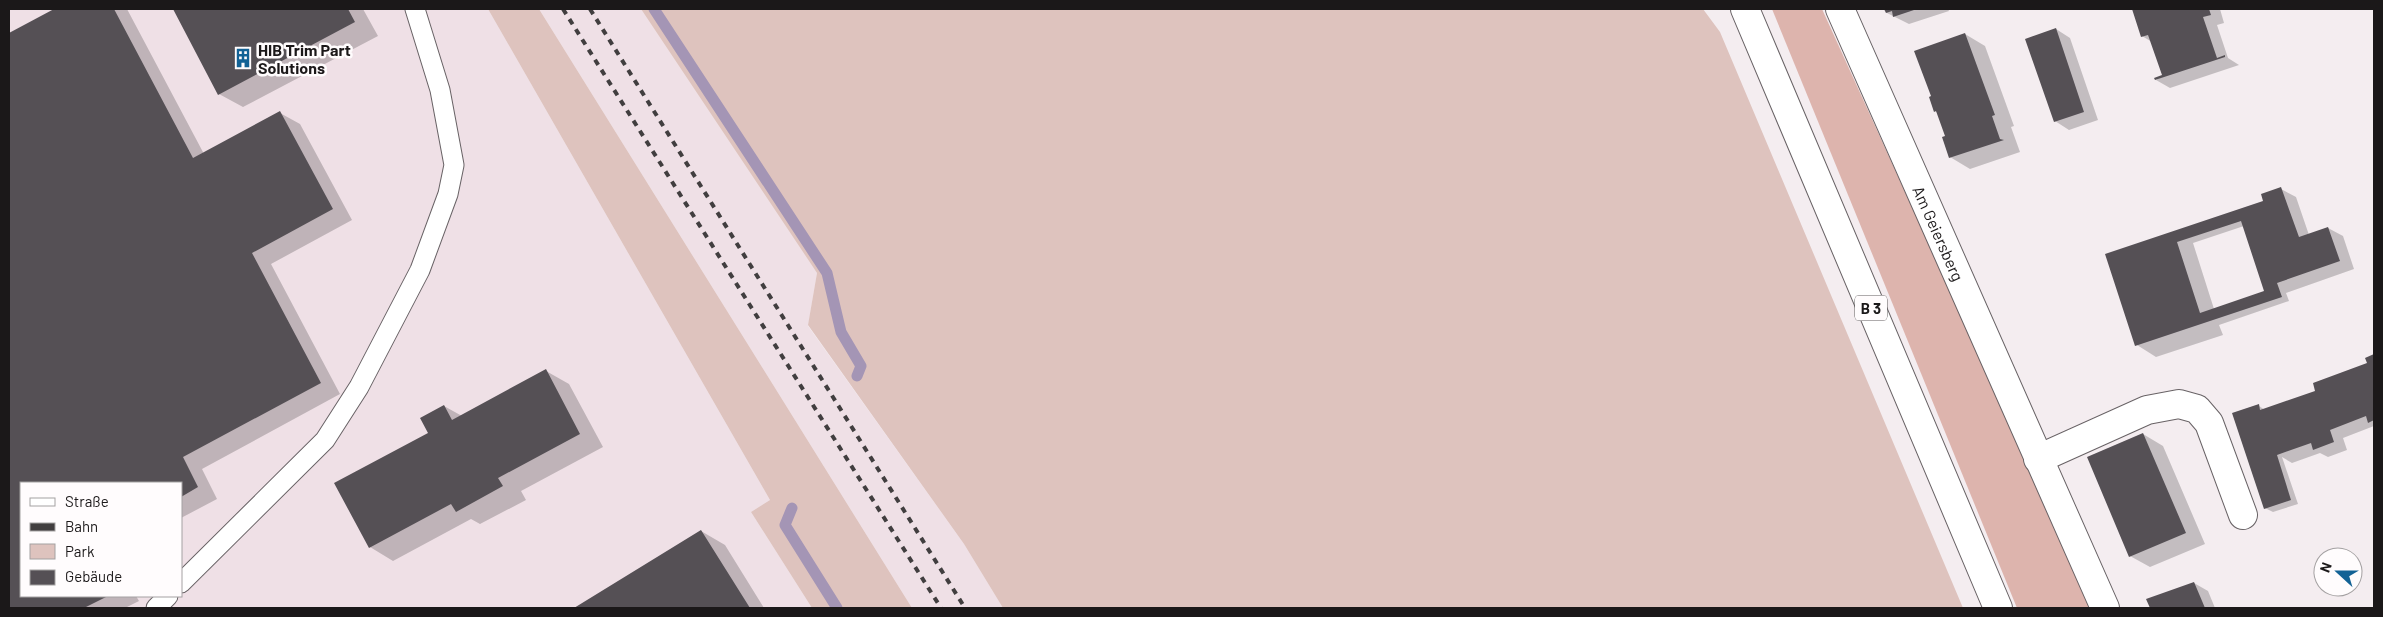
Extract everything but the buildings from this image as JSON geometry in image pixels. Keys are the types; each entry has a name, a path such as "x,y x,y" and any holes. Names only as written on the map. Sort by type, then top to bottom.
{"street":[{"name":"B 3","path":"1745,9 1998,608"},
{"name":"Am Geiersberg","path":"1840,9 2105,608"},
{"path":"2038,459 2147,410 2179,404 2197,409 2209,423 2243,515"}],"lane":[{"path":"182,582 325,440 359,387 420,270 448,194 454,165 440,90 415,9"},
{"path":"156,608 167,597"}],"shaded area":[{"path":"9,9 488,9 770,500 751,512 812,608 9,608"},
{"path":"539,9 641,9 817,273 808,326 964,544 1003,608 912,608"},
{"path":"1772,9 1822,9 2094,608 2017,608"}],"green space":[{"path":"488,9 539,9 912,608 812,608 751,512 770,500"},
{"path":"641,9 1703,9 1720,32 1963,608 1003,608 964,544 808,325 817,273"}],"waterway":[{"path":"654,9 827,273 841,332 861,366 857,376"},
{"path":"792,508 785,525 837,608"}],"railway":[{"path":"563,9 941,608"},
{"path":"590,9 965,608"}],"place":[{"name":"HIB Trim Part Solutions","path":"243,58"}]}
